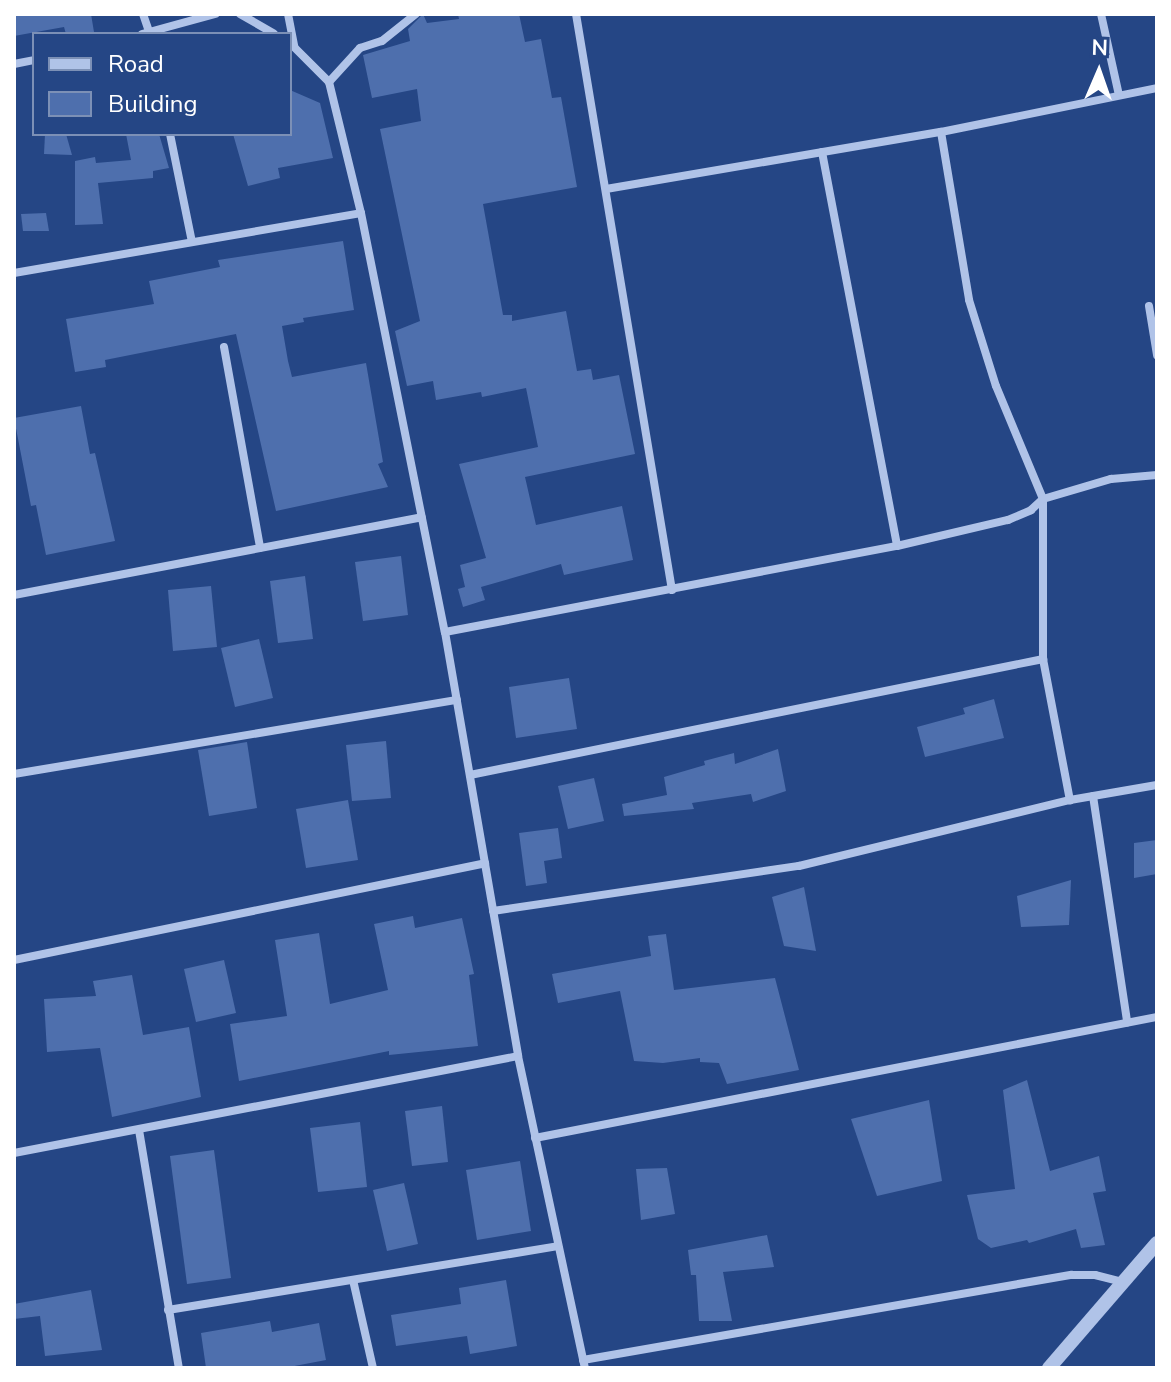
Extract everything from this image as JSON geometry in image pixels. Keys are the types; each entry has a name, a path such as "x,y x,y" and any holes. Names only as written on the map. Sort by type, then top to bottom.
{"street":[{"path":"151,32 215,14"},
{"path":"240,14 271,32"},
{"path":"329,82 360,48 382,41 416,14"},
{"path":"576,14 672,590"},
{"path":"1101,14 1119,95"},
{"path":"292,44 329,82 361,213 445,632 518,1056 584,1364 1072,1275 1095,1275 1123,1282"},
{"path":"606,189 941,132 1157,88"},
{"path":"941,132 969,300 996,386 1043,499 1043,659 1070,800"},
{"path":"170,136 192,242"},
{"path":"822,152 897,546"},
{"path":"14,273 361,213"},
{"path":"1149,306 1157,355"},
{"path":"224,347 260,548"},
{"path":"445,632 897,546 1008,520 1031,510 1043,499 1111,479 1157,475"},
{"path":"14,595 422,517"},
{"path":"470,775 1043,659"},
{"path":"14,774 457,700"},
{"path":"493,911 799,866 1070,800 1157,785"},
{"path":"1093,796 1127,1022"},
{"path":"14,960 485,863"},
{"path":"535,1138 1157,1017"},
{"path":"14,1153 518,1056"},
{"path":"139,1130 179,1368"},
{"path":"1049,1368 1157,1243"},
{"path":"168,1310 558,1246"},
{"path":"353,1280 373,1368"}],"building":[{"path":"14,14 91,14 94,32 65,32 64,27 14,36"},
{"path":"423,14 427,23 459,19 458,14 519,14 525,42 541,39 552,98 561,97 577,187 483,204 503,315 512,315 512,321 566,311 577,371 591,369 593,380 619,375 635,454 525,477 536,525 622,506 633,560 564,575 561,564 481,587 485,600 463,607 458,589 465,587 460,565 486,558 459,464 538,447 526,388 482,397 481,392 436,400 433,381 407,386 395,331 420,321 380,129 421,121 417,89 372,98 363,55 410,41 408,29"},
{"path":"292,91 320,103 333,158 278,168 280,178 248,186 234,136 292,136"},
{"path":"45,136 67,136 72,155 44,154"},
{"path":"126,136 160,136 169,168 153,171 153,178 98,183 103,224 75,225 75,161 95,157 96,163 131,160"},
{"path":"46,213 49,231 23,231 21,214"},
{"path":"343,241 354,310 303,318 304,322 282,326 288,361 292,377 366,363 383,462 378,464 388,487 276,511 236,334 105,360 106,367 75,372 66,319 154,304 149,281 220,267 218,260"},
{"path":"81,406 90,454 95,453 115,541 46,555 36,505 31,506 14,418"},
{"path":"401,556 408,615 363,621 355,562"},
{"path":"305,576 313,639 278,643 270,581"},
{"path":"211,586 217,647 173,651 168,590"},
{"path":"259,639 273,698 235,707 221,648"},
{"path":"569,678 577,729 516,738 509,687"},
{"path":"994,699 1004,738 925,757 917,727 965,714 963,708"},
{"path":"386,741 391,798 352,801 346,745"},
{"path":"247,742 257,808 209,816 198,750"},
{"path":"778,749 786,791 753,802 751,794 692,803 694,809 624,816 622,804 667,795 664,777 734,753 735,764"},
{"path":"594,778 604,821 568,829 558,786"},
{"path":"348,800 358,860 306,868 296,809"},
{"path":"558,828 562,858 544,861 547,883 526,886 519,833"},
{"path":"1157,840 1157,874 1134,878 1134,843"},
{"path":"1071,880 1069,925 1021,927 1017,896"},
{"path":"804,887 816,951 784,946 772,897"},
{"path":"413,916 415,928 462,918 474,974 469,975 478,1046 389,1055 389,1051 239,1081 230,1024 287,1016 275,940 319,933 330,1004 388,990 374,924"},
{"path":"666,934 674,990 775,978 799,1070 727,1084 719,1063 700,1062 700,1058 663,1063 634,1061 620,991 558,1003 552,974 651,956 648,936"},
{"path":"224,960 236,1013 196,1022 184,969"},
{"path":"132,975 143,1035 189,1027 201,1097 112,1117 100,1048 47,1052 44,999 96,996 93,981"},
{"path":"1027,1080 1050,1171 1099,1156 1106,1191 1093,1193 1105,1245 1081,1248 1076,1229 1029,1243 1027,1240 991,1248 978,1239 967,1195 1015,1189 1003,1090"},
{"path":"929,1100 942,1181 877,1196 851,1119"},
{"path":"442,1106 448,1162 412,1166 405,1111"},
{"path":"360,1122 367,1187 318,1192 310,1128"},
{"path":"214,1150 231,1278 187,1284 170,1156"},
{"path":"520,1161 531,1231 477,1240 466,1170"},
{"path":"667,1168 675,1214 641,1220 636,1169"},
{"path":"404,1183 418,1244 387,1251 373,1190"},
{"path":"767,1235 774,1267 723,1272 732,1321 699,1321 696,1275 691,1275 688,1250"},
{"path":"506,1280 517,1346 470,1354 467,1336 396,1346 391,1315 461,1304 459,1288"},
{"path":"91,1290 102,1350 45,1356 40,1316 14,1319 14,1304"},
{"path":"270,1321 272,1332 319,1323 326,1360 284,1368 206,1368 201,1333"}]}
